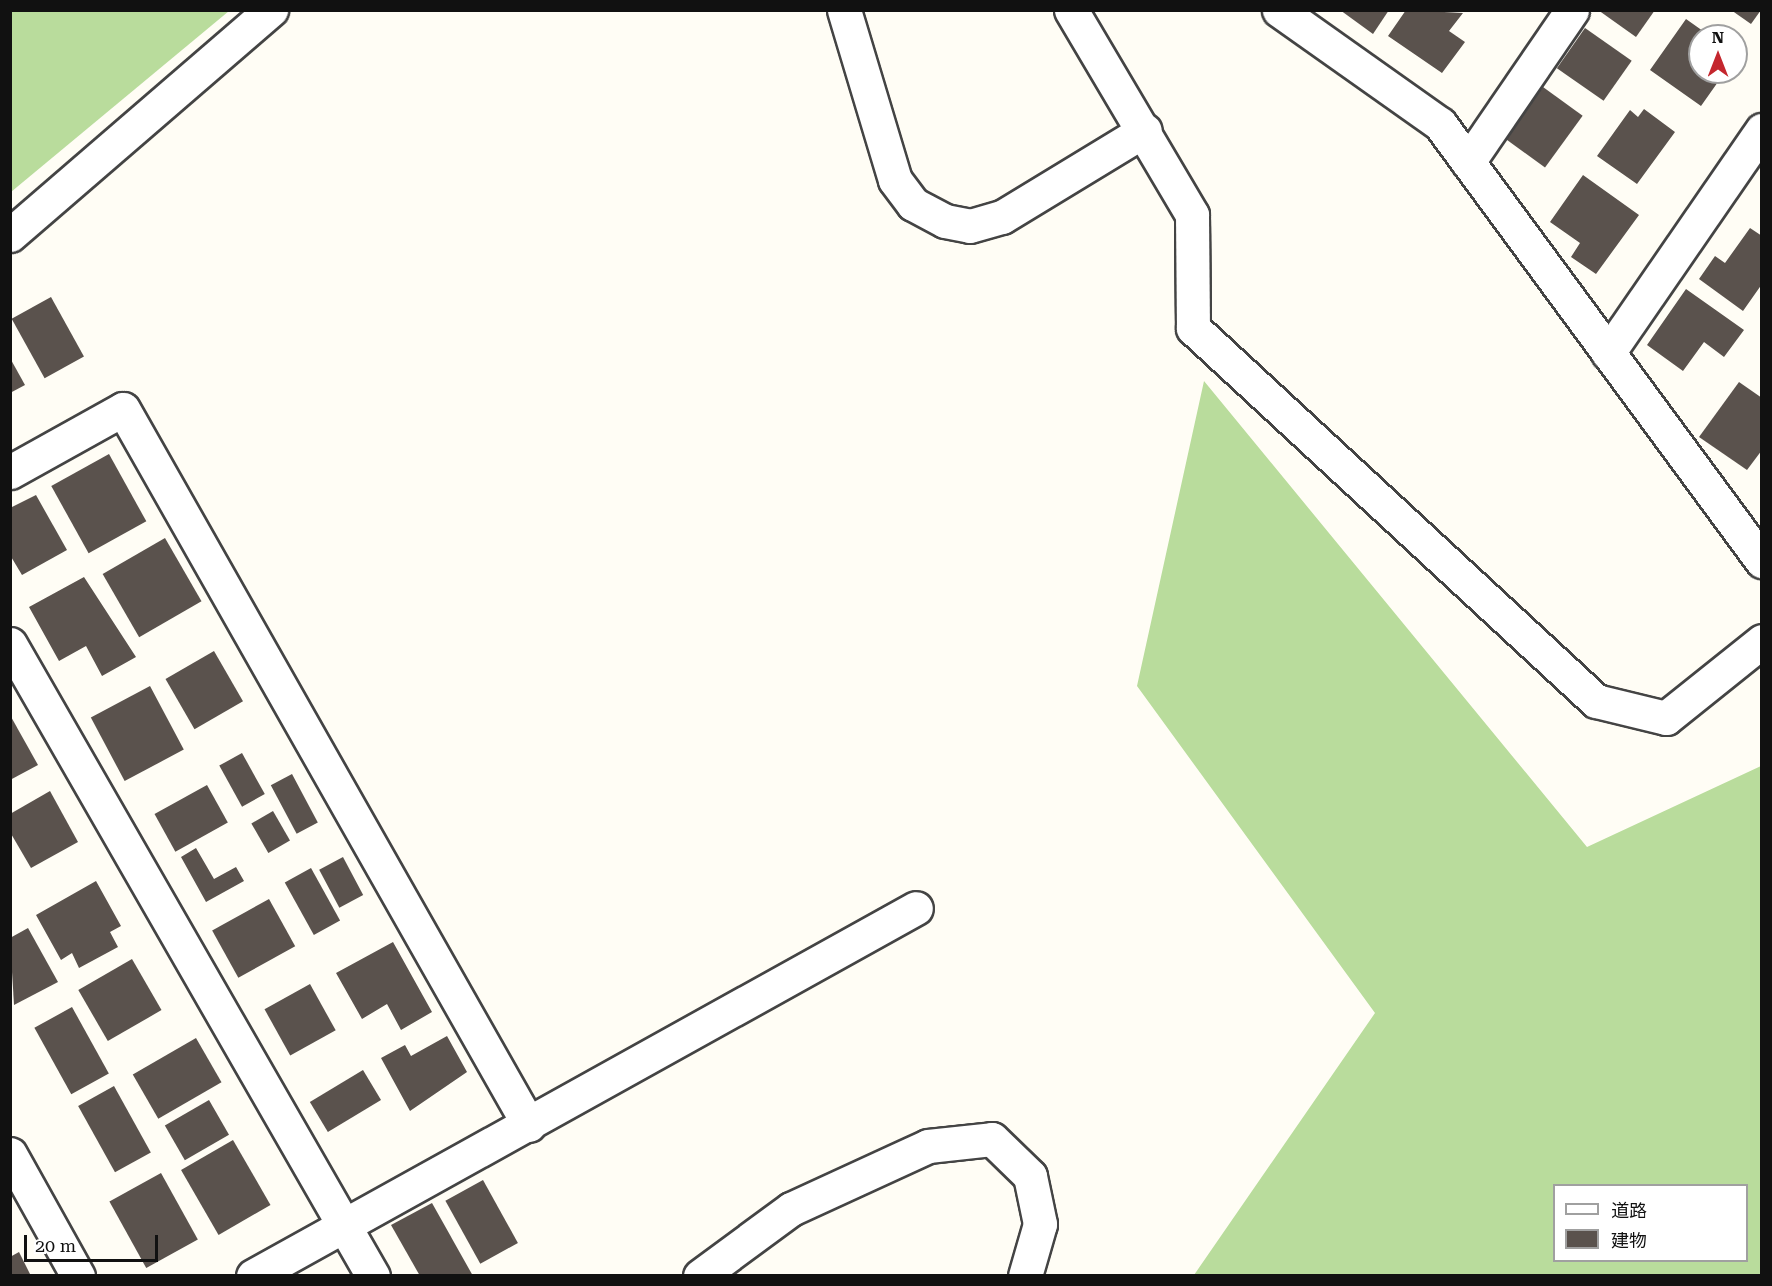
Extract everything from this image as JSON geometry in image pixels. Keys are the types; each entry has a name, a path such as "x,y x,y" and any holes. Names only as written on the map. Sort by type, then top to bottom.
{"street":[{"path":"10,235 271,10"},
{"path":"844,10 895,180 912,204 945,221 970,226 1002,218 1145,130"},
{"path":"1071,10 1145,130 1192,215 1193,328 1596,701 1666,718 1761,640"},
{"path":"1279,10 1440,124 1760,556"},
{"path":"1468,162 1572,10"},
{"path":"1608,353 1761,130"},
{"path":"10,472 123,409 529,1125"},
{"path":"10,644 373,1275"},
{"path":"254,1275 342,1223 529,1125 916,908"},
{"path":"700,1275 791,1209 928,1146 992,1139 1029,1176 1040,1224 1025,1275"},
{"path":"10,1154 78,1275"}],"green space":[{"path":"11,10 229,10 229,11 11,192"},
{"path":"1204,381 1587,847 1761,766 1761,1275 1194,1275 1375,1013 1137,686"}],"building":[{"path":"1340,10 1389,10 1373,34"},
{"path":"1406,10 1463,13 1449,31 1465,42 1442,73 1388,36"},
{"path":"1598,10 1655,10 1636,37"},
{"path":"1731,10 1761,10 1751,24"},
{"path":"1686,19 1693,24 1688,24 1688,84 1717,84 1701,106 1650,70"},
{"path":"1585,28 1632,61 1604,101 1557,68"},
{"path":"1543,87 1583,116 1545,168 1505,139"},
{"path":"1644,109 1675,132 1637,184 1597,156 1630,110 1638,117"},
{"path":"1583,175 1639,215 1596,274 1571,257 1580,243 1550,222"},
{"path":"1750,228 1762,236 1762,284 1743,311 1699,279 1715,256 1725,263"},
{"path":"1686,289 1744,330 1724,357 1704,342 1683,371 1647,345"},
{"path":"51,297 84,356 45,378 12,319"},
{"path":"10,358 25,385 10,393"},
{"path":"1739,382 1762,398 1762,450 1747,470 1699,437"},
{"path":"109,454 146,521 89,553 51,486"},
{"path":"36,495 67,550 22,575 10,555 10,508"},
{"path":"165,538 202,601 139,637 103,574"},
{"path":"84,577 136,657 102,676 86,646 59,661 29,607"},
{"path":"214,651 243,701 195,729 166,679"},
{"path":"150,686 184,750 125,781 91,717"},
{"path":"10,715 38,765 10,780"},
{"path":"242,753 265,794 242,807 219,766"},
{"path":"292,774 318,823 297,834 271,785"},
{"path":"207,785 228,823 175,852 155,814"},
{"path":"50,791 78,842 31,868 10,832 10,814"},
{"path":"273,811 290,840 268,853 251,824"},
{"path":"196,848 214,879 236,867 244,881 206,902 181,857"},
{"path":"343,857 363,895 339,908 319,870"},
{"path":"311,868 340,920 314,935 285,883"},
{"path":"96,881 121,926 110,932 118,947 79,968 72,953 61,960 36,915"},
{"path":"269,899 295,946 238,978 212,931"},
{"path":"28,928 58,982 14,1005 10,938"},
{"path":"393,942 432,1012 401,1030 387,1004 362,1019 336,973"},
{"path":"132,959 162,1010 108,1041 78,990"},
{"path":"310,984 336,1030 290,1056 265,1009"},
{"path":"72,1007 109,1073 71,1094 34,1028"},
{"path":"447,1036 467,1072 410,1111 381,1058 405,1045 411,1056"},
{"path":"196,1038 222,1082 158,1119 133,1074"},
{"path":"363,1070 381,1100 328,1132 310,1102"},
{"path":"114,1086 151,1152 115,1172 78,1106"},
{"path":"209,1100 229,1135 185,1160 165,1126"},
{"path":"233,1140 270,1205 219,1235 181,1170"},
{"path":"161,1173 198,1239 146,1268 109,1202"},
{"path":"483,1180 518,1243 480,1264 445,1201"},
{"path":"432,1203 473,1276 420,1276 391,1225"},
{"path":"19,1252 31,1276 10,1276 10,1257"}]}
